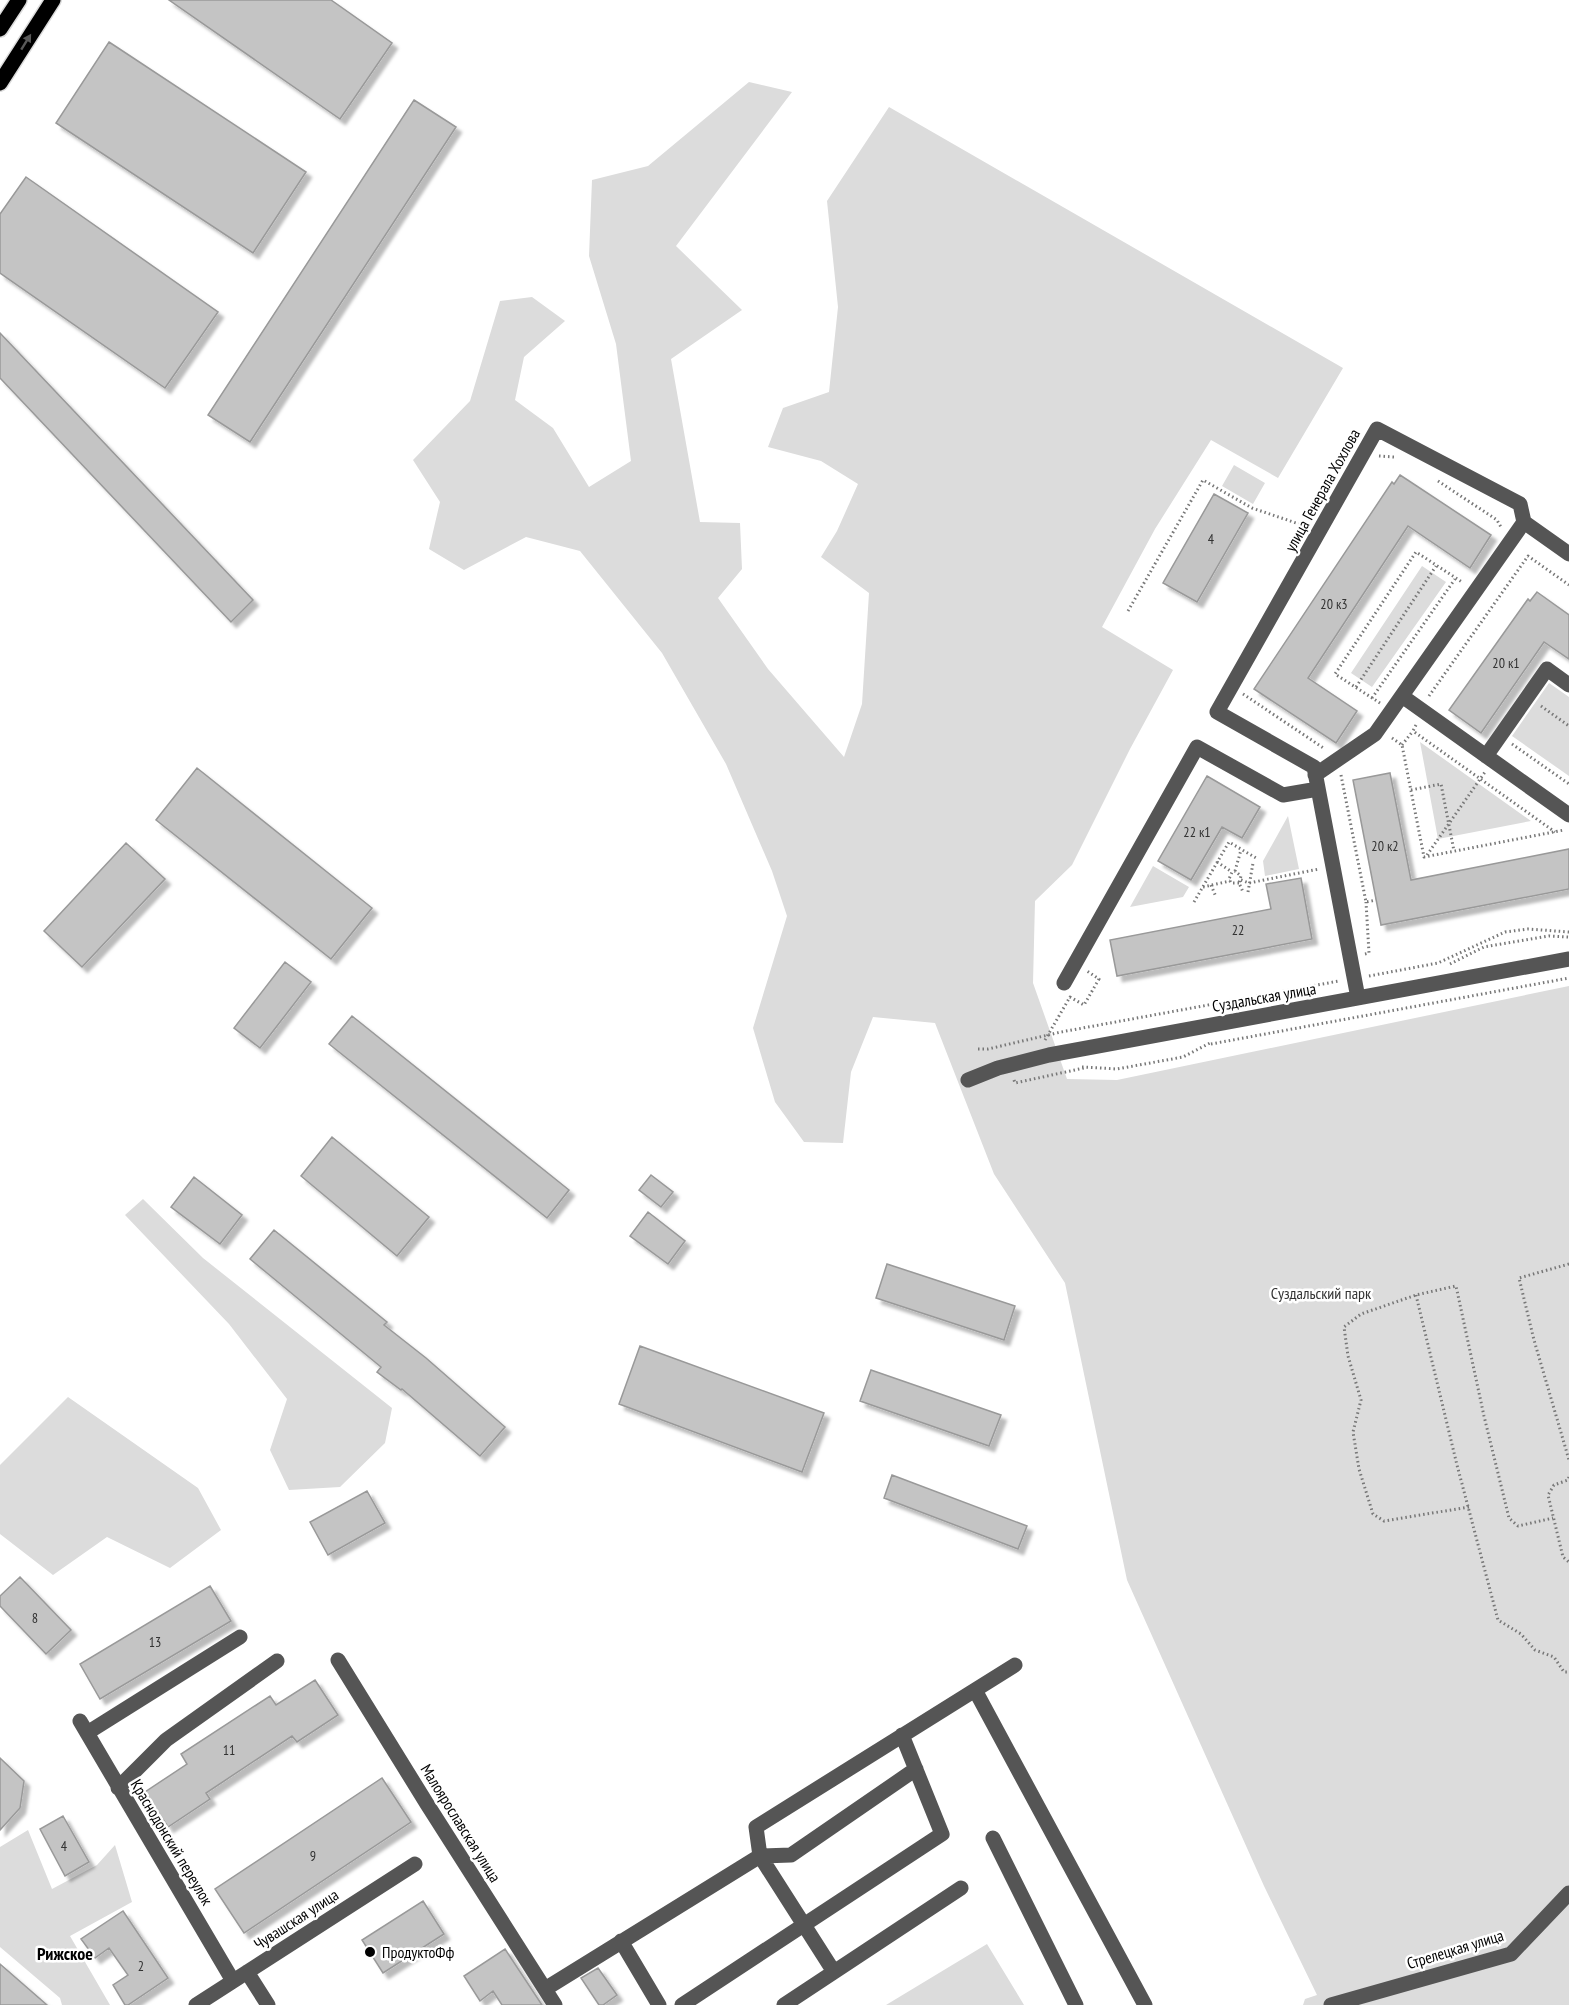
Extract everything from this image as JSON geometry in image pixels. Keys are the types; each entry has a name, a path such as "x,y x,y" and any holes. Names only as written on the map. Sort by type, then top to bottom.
{"main road":[{"path":"0,29 18,0"},
{"path":"0,83 53,0"}],"street":[{"name":"улица Генерала Хохлова","path":"1317,782 1314,767 1217,712 1377,429 1520,504 1524,522 1569,554"},
{"path":"1064,983 1197,747 1283,795 1317,782 1339,759 1375,734 1524,522"},
{"path":"1489,758 1500,735 1547,669 1569,685"},
{"path":"1402,696 1569,815"},
{"path":"1317,782 1358,998"},
{"name":"Суздальская улица","path":"968,1080 998,1068 1049,1055 1569,958"},
{"name":"Краснодонский переулок","path":"233,1981 83,1727 240,1637"},
{"name":"Малоярославская улица","path":"338,1660 555,2005"},
{"path":"118,1788 166,1740 277,1661"},
{"path":"834,1972 760,1856 756,1827 1015,1665"},
{"path":"975,1689 1145,2005"},
{"path":"682,2005 942,1834 902,1736"},
{"path":"545,1989 760,1856 791,1855 916,1769"},
{"path":"993,1838 1076,2005"},
{"name":"Чувашская улица","path":"196,2005 415,1864"},
{"path":"784,2005 961,1888"},
{"name":"Стрелецкая улица","path":"1330,2005 1511,1954 1569,1893"},
{"path":"621,1941 659,2005"},
{"path":"247,1972 268,2005"}],"path":[{"path":"1373,456 1397,458"},
{"path":"1433,478 1497,520"},
{"path":"1128,612 1203,480 1252,508 1320,531"},
{"path":"1391,711 1335,674 1416,552 1476,591"},
{"path":"1425,857 1402,745 1413,731 1422,711 1528,556 1569,585"},
{"path":"1356,687 1437,566"},
{"path":"1372,698 1456,578"},
{"path":"1231,687 1339,759 1366,902 1369,953 1363,954"},
{"path":"1527,696 1569,726"},
{"path":"1413,731 1555,832"},
{"path":"1500,735 1569,784"},
{"path":"1425,857 1480,779 1489,758"},
{"path":"1411,790 1441,784 1454,851"},
{"path":"1425,857 1569,829"},
{"path":"1194,902 1229,842 1256,858"},
{"path":"1230,881 1229,875 1234,872 1241,850"},
{"path":"1217,862 1241,876 1240,882 1245,892 1253,863"},
{"path":"1203,887 1230,881 1235,884 1249,883 1333,867"},
{"path":"1211,885 1216,897"},
{"path":"1366,902 1376,900"},
{"path":"978,1049 988,1049 1048,1035 1438,963 1505,932 1528,929 1569,932"},
{"path":"1044,1042 1070,997 1084,1005 1099,979 1084,970"},
{"path":"1206,1045 1569,978"},
{"path":"1014,1078 1015,1083 1088,1067"},
{"path":"1569,1264 1519,1278 1534,1340 1569,1460"},
{"path":"1469,1507 1384,1521 1373,1514 1359,1469 1353,1432 1360,1400 1348,1356 1344,1327 1361,1314 1416,1295 1456,1286 1509,1518 1518,1526 1553,1518"},
{"path":"1416,1295 1498,1620 1521,1634 1535,1650 1554,1657 1564,1672 1569,1672"},
{"path":"1569,1477 1568,1480 1554,1485 1548,1495 1563,1557 1569,1562"}],"green space":[{"name":"Суздальский парк","path":"749,82 792,92 676,246 742,310 671,359 700,522 740,523 742,569 718,598 768,669 844,757 862,704 869,593 821,557 837,531 858,484 821,461 768,447 783,408 829,392 838,307 827,201 889,107 1343,368 1278,478 1211,440 1155,529 1102,627 1173,670 1130,749 1072,865 1035,901 1033,983 1067,1079 1117,1080 1569,986 1569,2005 1303,2005 1305,1999 1317,1995 1264,1886 1127,1580 1065,1283 994,1174 935,1023 873,1017 851,1072 843,1143 804,1142 775,1102 753,1028 787,916 772,871 726,764 662,653 580,551 526,537 464,570 429,549 440,502 413,460 470,401 500,301 532,297 565,321 524,357 515,400 553,428 589,487 631,461 616,344 589,256 592,180 648,166"},
{"path":"1234,465 1265,483 1253,504 1222,486"},
{"path":"1422,566 1446,582 1372,687 1351,673"},
{"path":"1549,683 1569,697 1569,776 1512,736"},
{"path":"1420,742 1531,821 1438,839"},
{"path":"1288,816 1299,869 1265,876 1263,861"},
{"path":"1153,866 1189,887 1183,897 1130,907"},
{"path":"143,1199 203,1258 392,1408 385,1443 340,1487 289,1490 270,1450 287,1399 229,1324 125,1215"},
{"path":"68,1397 198,1488 221,1530 170,1568 107,1537 53,1575 0,1534 0,1465"},
{"path":"28,1830 52,1889 97,1865 115,1845 132,1902 70,1936 110,2005 62,2005 60,1998 0,1947 0,1847"},
{"path":"987,1944 1024,2005 886,2005"}],"building":[{"path":"169,0 331,0 392,43 340,119"},
{"path":"109,42 306,172 253,253 56,123"},
{"path":"414,100 456,127 250,442 208,415"},
{"path":"26,177 218,312 165,388 0,273 0,214"},
{"path":"0,333 253,600 231,622 0,378"},
{"path":"1400,475 1491,535 1470,568 1408,526 1308,678 1357,711 1336,743 1254,689 1392,482 1394,484"},
{"path":"1214,494 1248,513 1197,602 1163,583"},
{"path":"1537,592 1569,615 1569,659 1544,642 1481,733 1449,710 1528,599 1530,601"},
{"path":"197,768 372,908 331,959 156,820"},
{"path":"1390,773 1411,880 1569,849 1569,889 1381,925 1353,780"},
{"path":"1207,776 1260,807 1242,838 1222,827 1191,880 1158,861"},
{"path":"126,843 165,879 82,967 44,931"},
{"path":"1301,878 1312,939 1117,976 1110,940 1271,909 1266,884"},
{"path":"285,962 311,982 260,1048 234,1028"},
{"path":"352,1016 569,1190 547,1218 329,1044"},
{"path":"332,1137 429,1217 397,1256 301,1176"},
{"path":"651,1175 673,1192 661,1207 639,1190"},
{"path":"194,1177 242,1215 220,1244 171,1207"},
{"path":"648,1212 685,1241 668,1264 630,1236"},
{"path":"274,1230 387,1322 384,1325 426,1358 505,1427 480,1456 402,1389 377,1372 381,1367 250,1259"},
{"path":"887,1264 1015,1306 1004,1340 876,1298"},
{"path":"640,1346 824,1413 802,1472 619,1404"},
{"path":"871,1370 1001,1415 989,1446 860,1401"},
{"path":"892,1475 1027,1526 1018,1549 884,1498"},
{"path":"367,1491 385,1523 328,1555 310,1522"},
{"path":"20,1577 71,1630 46,1654 0,1606 0,1596"},
{"path":"210,1586 231,1621 100,1699 80,1664"},
{"path":"315,1680 338,1715 297,1742 292,1736 206,1793 210,1799 168,1827 145,1792 187,1764 181,1754 270,1696 276,1705"},
{"path":"0,1758 24,1781 20,1808 0,1830"},
{"path":"382,1778 411,1822 244,1933 215,1889"},
{"path":"63,1816 89,1862 65,1876 40,1829"},
{"path":"423,1901 444,1934 383,1973 362,1940"},
{"path":"123,1911 168,1978 128,2005 125,2005 113,1985 128,1975 109,1948 95,1958 81,1939"},
{"path":"505,1949 542,2005 502,2005 493,1991 480,2001 464,1976"},
{"path":"0,1964 47,2005 0,2005"},
{"path":"598,1968 617,1995 603,2005 599,2005 581,1978"}],"place":[{"name":"ПродуктоФф","path":"370,1952"}],"district":[{"name":"Рижское","path":"65,1953"}]}
